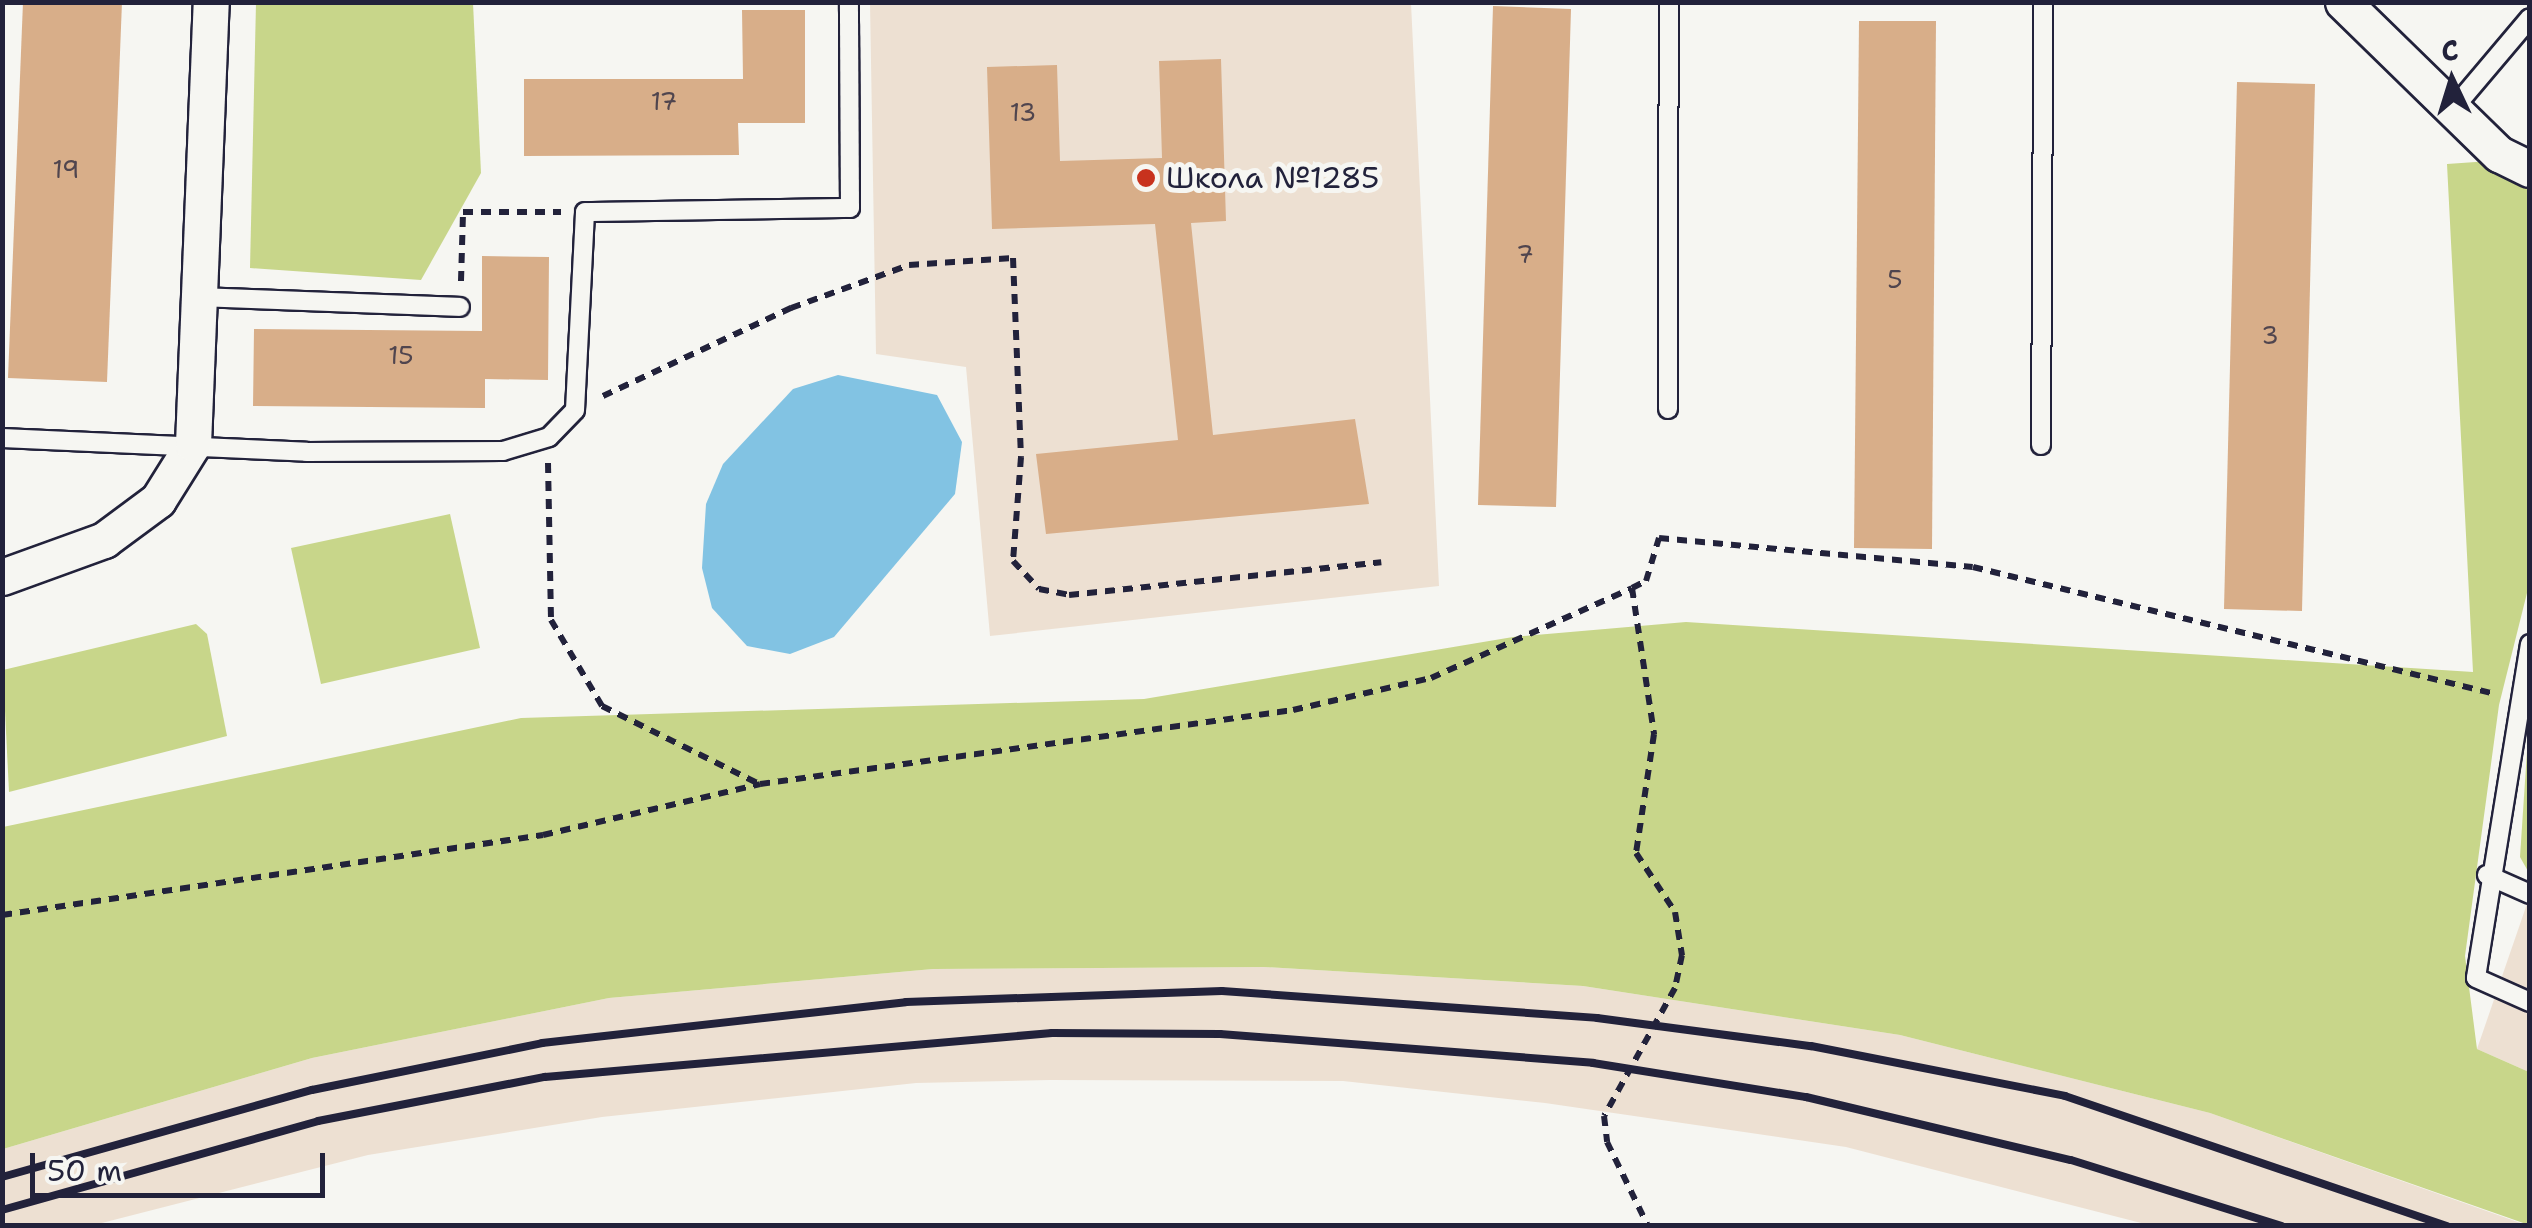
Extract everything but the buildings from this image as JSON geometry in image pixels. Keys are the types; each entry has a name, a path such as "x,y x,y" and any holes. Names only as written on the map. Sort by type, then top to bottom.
{"street":[{"path":"2,577 104,540 158,500 192,444 211,2"},
{"path":"2340,3 2453,109 2530,169"}],"lane":[{"path":"2,438 504,452 550,437 575,410 586,212 850,208 849,2"},
{"path":"1668,409 1669,2"},
{"path":"2041,445 2043,2"},
{"path":"2453,109 2530,18"},
{"path":"201,297 460,307"},
{"path":"2530,644 2516,698 2487,875 2476,978 2530,1002"},
{"path":"2487,875 2530,894"}],"path":[{"path":"460,307 463,212 586,212"},
{"path":"575,410 792,308 909,265 1013,258 1021,457 1012,561 1038,589 1069,595 1381,562"},
{"path":"550,437 551,620 602,706 760,784"},
{"path":"2,915 543,835 760,784 1293,710 1431,678 1632,588 1646,581 1659,538 1973,568 2516,698"},
{"path":"1632,588 1654,734 1636,853 1675,912 1682,955 1674,988 1604,1116 1607,1142 1648,1226"}],"shaded area":[{"name":"Школа №1285","path":"870,3 1411,3 1439,586 990,636 966,367 876,354"},
{"path":"2529,898 2529,1072 2477,1049"},
{"path":"1264,967 1583,986 1900,1035 2210,1113 2529,1226 2149,1225 1846,1147 1545,1103 1343,1081 1050,1080 916,1083 602,1117 368,1155 94,1225 3,1226 3,1149 312,1058 609,998 933,969"}],"green space":[{"path":"256,3 473,3 481,173 421,280 250,268"},
{"path":"2490,161 2529,182 2529,585 2499,705 2465,956 2477,1049 2529,1072 2529,1225 2210,1113 1900,1035 1583,986 1264,967 933,969 609,998 312,1058 3,1149 3,827 521,718 1144,699 1513,637 1686,622 2473,672 2447,164"},
{"path":"450,514 480,648 321,684 291,548"},
{"path":"196,624 207,634 227,736 9,792 3,670"},
{"path":"2529,721 2529,873 2520,857"}],"water":[{"path":"838,375 937,395 962,442 955,494 834,637 790,654 747,646 712,608 702,568 706,504 723,464 793,389"}],"railway":[{"path":"2,1177 312,1090 542,1043 906,1002 1222,991 1597,1018 1811,1046 2065,1096 2447,1226"},
{"path":"2,1210 318,1121 545,1077 1052,1033 1220,1034 1593,1063 1806,1097 2071,1160 2282,1226"}],"place":[{"name":"Школа №1285","path":"1146,178"}]}
